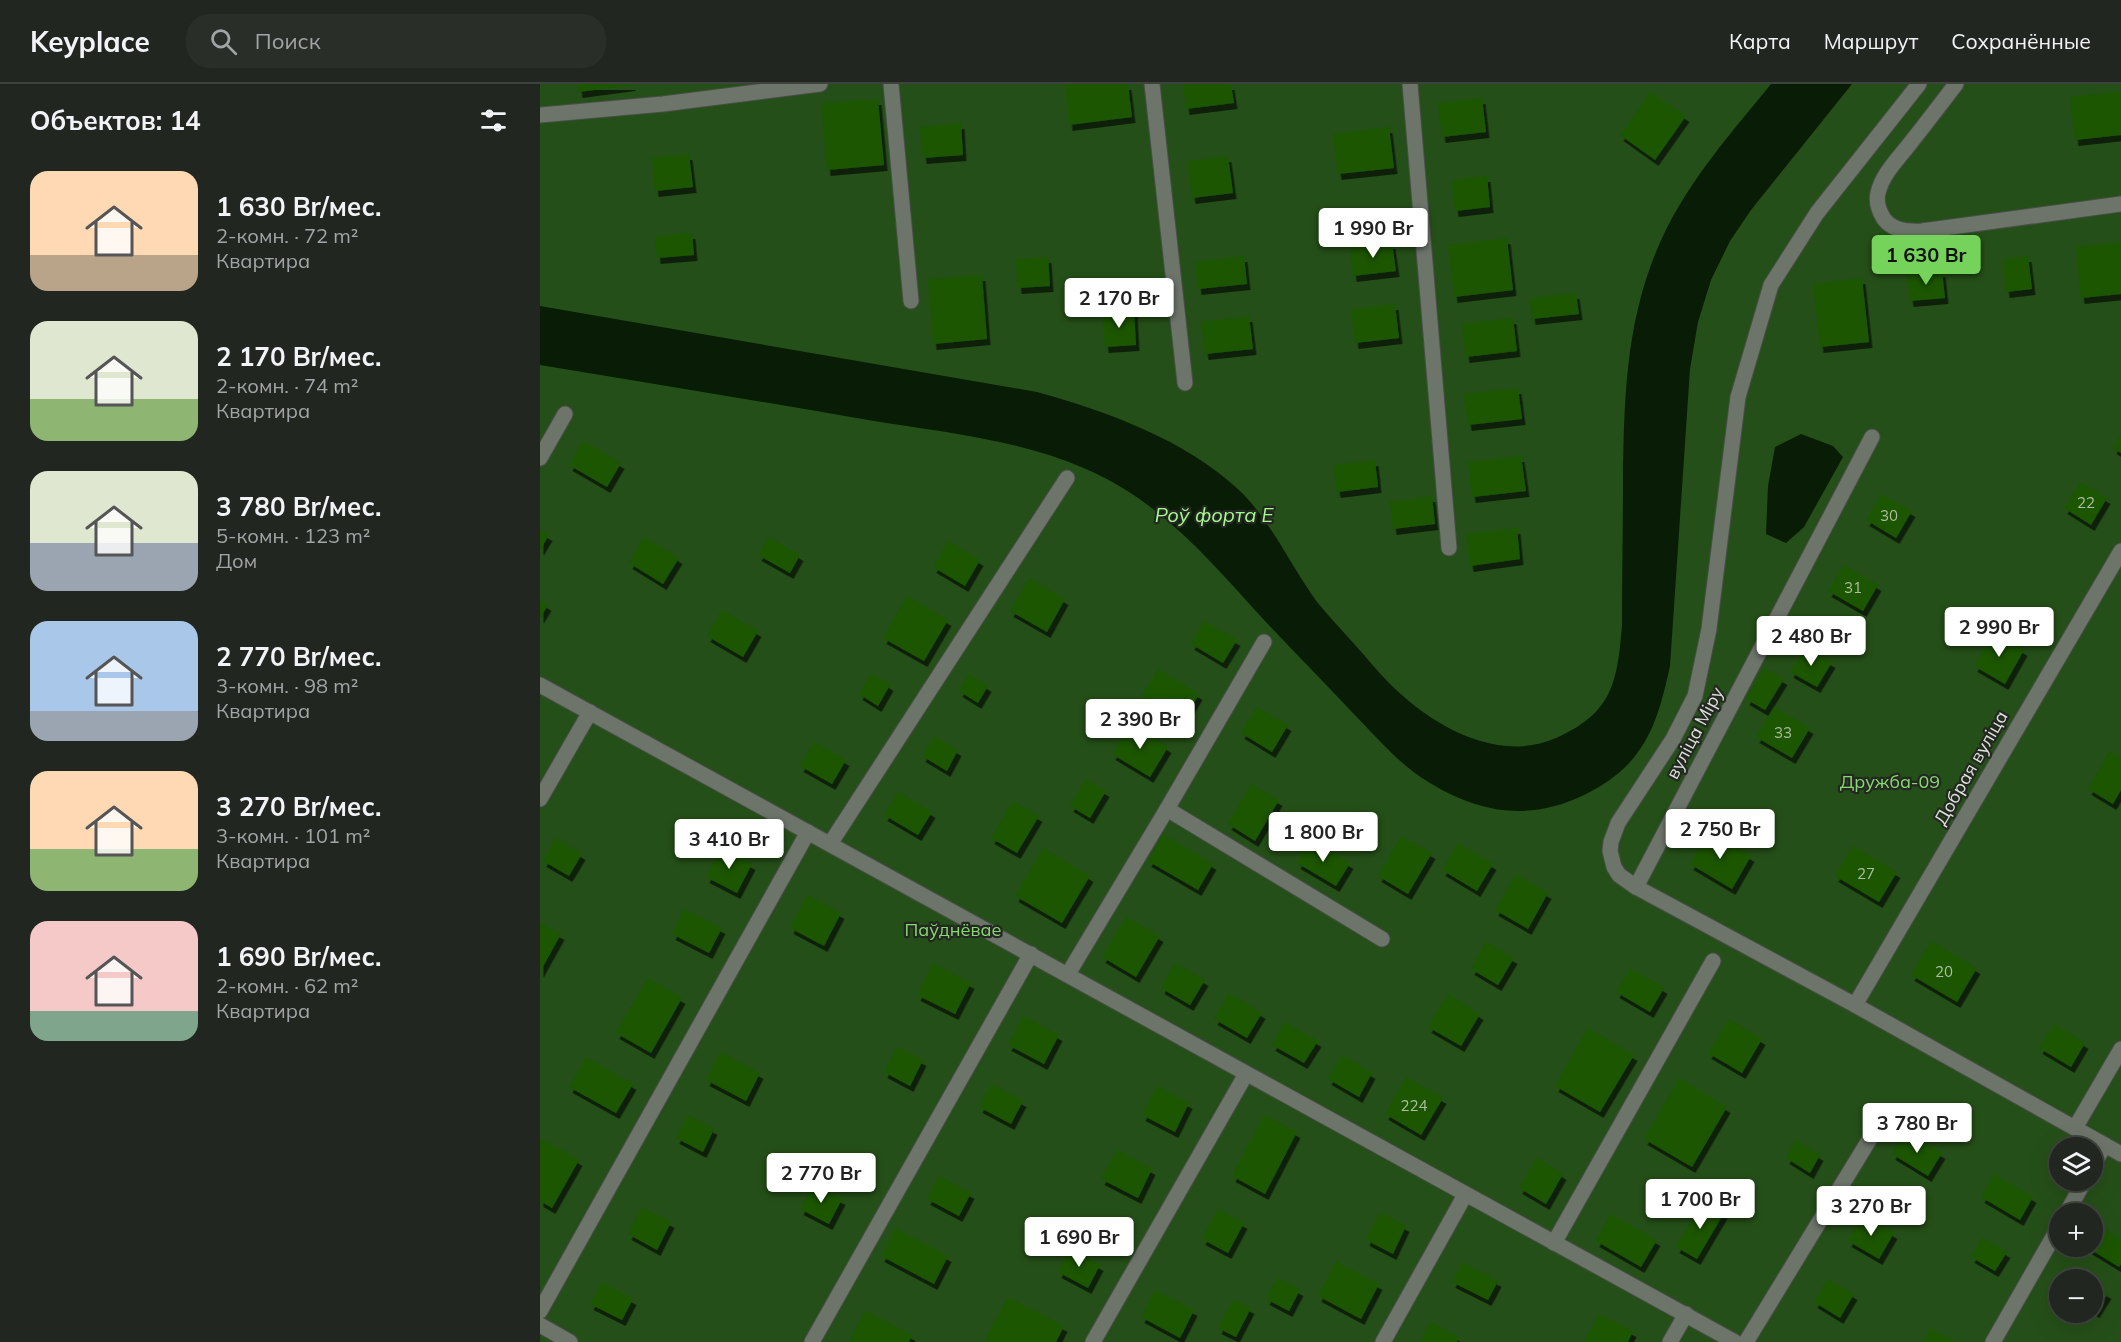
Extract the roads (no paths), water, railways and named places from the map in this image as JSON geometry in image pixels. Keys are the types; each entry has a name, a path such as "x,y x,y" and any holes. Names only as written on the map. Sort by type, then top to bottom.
{"lane":[{"path":"540,115 663,104 820,84"},
{"path":"891,84 911,301"},
{"path":"1152,84 1185,383"},
{"path":"1410,84 1449,548"},
{"path":"1919,84 1817,213 1771,285 1738,397 1709,629 1695,696 1673,739 1618,823 1610,851 1614,867 1619,875 1636,887 1855,1005 2121,1154"},
{"path":"1956,84 1890,170 1878,190 1879,208 1883,218 1890,225 1899,230 1922,231 2121,204"},
{"path":"540,458 565,414"},
{"name":"вуліца Міру","path":"1636,887 1872,437"},
{"path":"830,844 1067,478"},
{"name":"Добрая вуліца","path":"1855,1005 2121,551"},
{"path":"1068,974 1167,810 1264,642"},
{"path":"540,685 1735,1342"},
{"path":"540,799 590,712"},
{"path":"1167,810 1382,939"},
{"path":"540,1311 808,832"},
{"path":"812,1342 1031,954"},
{"path":"1554,1243 1713,961"},
{"path":"2075,1128 2121,1049"},
{"path":"1093,1342 1246,1074"},
{"path":"1746,1342 1885,1114"},
{"path":"1383,1342 1466,1195"},
{"path":"1993,1342 2049,1244"},
{"path":"1670,1342 1686,1314"},
{"path":"540,1325 570,1342"}],"water":[{"name":"Роў форта Е","path":"1771,84 1852,84 1751,210 1730,241 1711,280 1698,322 1690,369 1670,666 1653,726 1634,757 1604,784 1564,803 1544,808 1525,811 1487,807 1468,802 1419,776 1378,739 1184,535 1138,498 1086,469 1006,443 540,365 540,306 1037,392 1118,418 1194,456 1239,490 1270,529 1317,602 1389,683 1425,713 1466,736 1488,743 1511,746 1534,745 1556,738 1589,718 1600,707 1614,680 1622,626 1623,449 1626,387 1634,326 1641,296 1663,236 1686,195 1712,157"},
{"path":"1801,434 1833,446 1843,457 1804,527 1786,543 1766,534 1768,486 1775,447"}],"park label":[{"name":"Дружба-09","path":"1890,782"},
{"name":"Паўднёвае","path":"953,930"}]}
